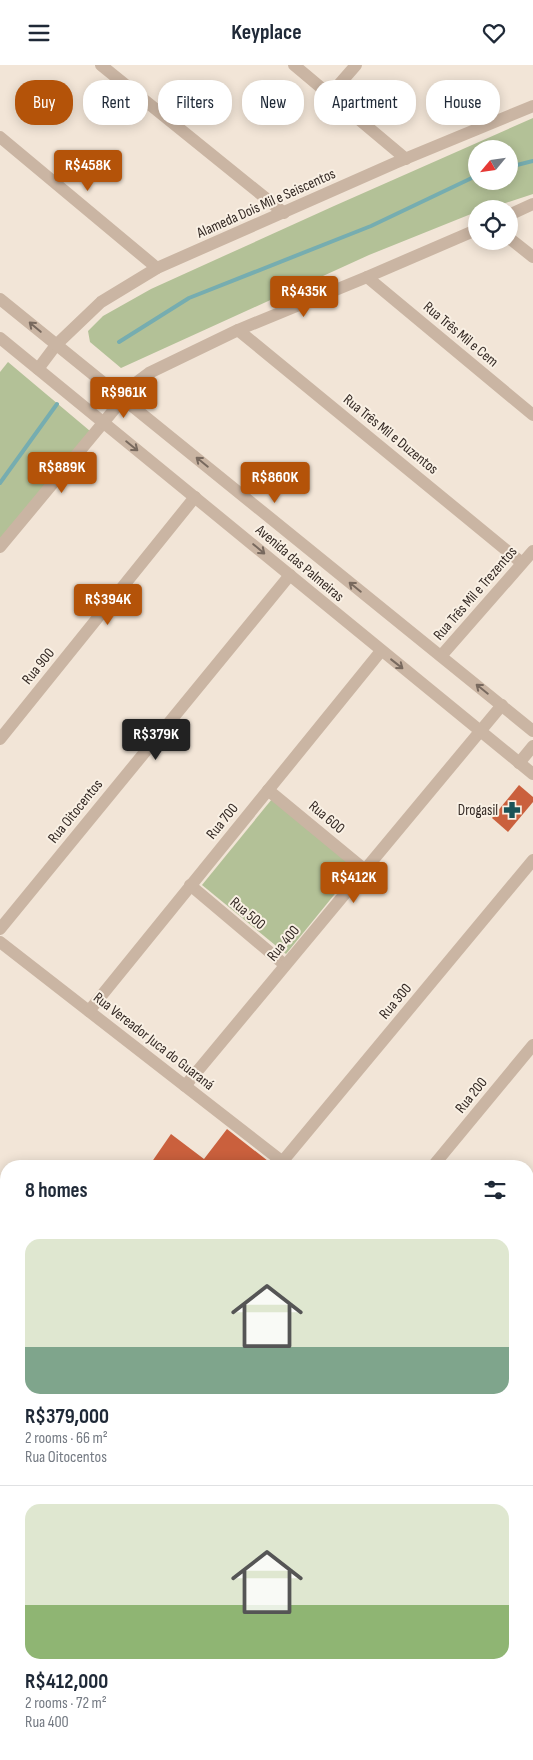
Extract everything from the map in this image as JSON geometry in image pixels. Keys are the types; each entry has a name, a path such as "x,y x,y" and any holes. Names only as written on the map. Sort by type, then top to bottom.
{"street":[{"path":"101,65 284,213"},
{"path":"294,65 314,83"},
{"path":"344,80 356,65"},
{"name":"Alameda Dois Mil e Seiscentos","path":"38,369 56,345 101,302 157,268 406,159 533,106"},
{"path":"364,125 406,159"},
{"path":"0,137 157,268"},
{"path":"518,211 533,204"},
{"path":"0,547 137,382 149,373 238,330 468,233"},
{"path":"518,245 533,257"},
{"name":"Rua Três Mil e Cem","path":"368,277 533,415"},
{"name":"Avenida das Palmeiras","path":"0,299 533,731"},
{"name":"Rua Três Mil e Duzentos","path":"238,330 522,563"},
{"name":"Avenida das Palmeiras","path":"0,338 533,774"},
{"name":"Rua 900","path":"0,739 195,497"},
{"name":"Rua Três Mil e Trezentos","path":"441,656 533,551"},
{"name":"Rua Oitocentos","path":"0,929 290,575"},
{"name":"Rua 700","path":"89,1011 381,651"},
{"name":"Rua 400","path":"185,1086 502,705"},
{"path":"519,763 533,746"},
{"name":"Rua 600","path":"268,790 365,870"},
{"name":"Rua 300","path":"288,1160 533,861"},
{"name":"Rua 500","path":"190,885 285,965"},
{"name":"Rua Vereador Juca do Guaraná","path":"0,942 280,1160"},
{"name":"Rua 200","path":"438,1160 533,1045"}],"green space":[{"path":"533,118 533,194 515,200 468,200 468,215 369,255 121,368 90,342 88,331 103,316 151,289 468,147 468,190 518,190 518,140 483,140"},
{"path":"8,362 90,431 0,540 0,372"},
{"path":"272,799 356,868 286,954 202,885"}],"building":[{"name":"Drogasil","path":"519,785 533,797 533,802 508,832 492,818"},
{"path":"227,1129 267,1160 153,1160 171,1134 204,1159"}],"waterway":[{"path":"518,165 533,161"},
{"path":"119,342 189,298 371,226 468,180"},
{"path":"0,483 57,404"}],"place":[{"name":"Drogasil","path":"512,810"}]}
